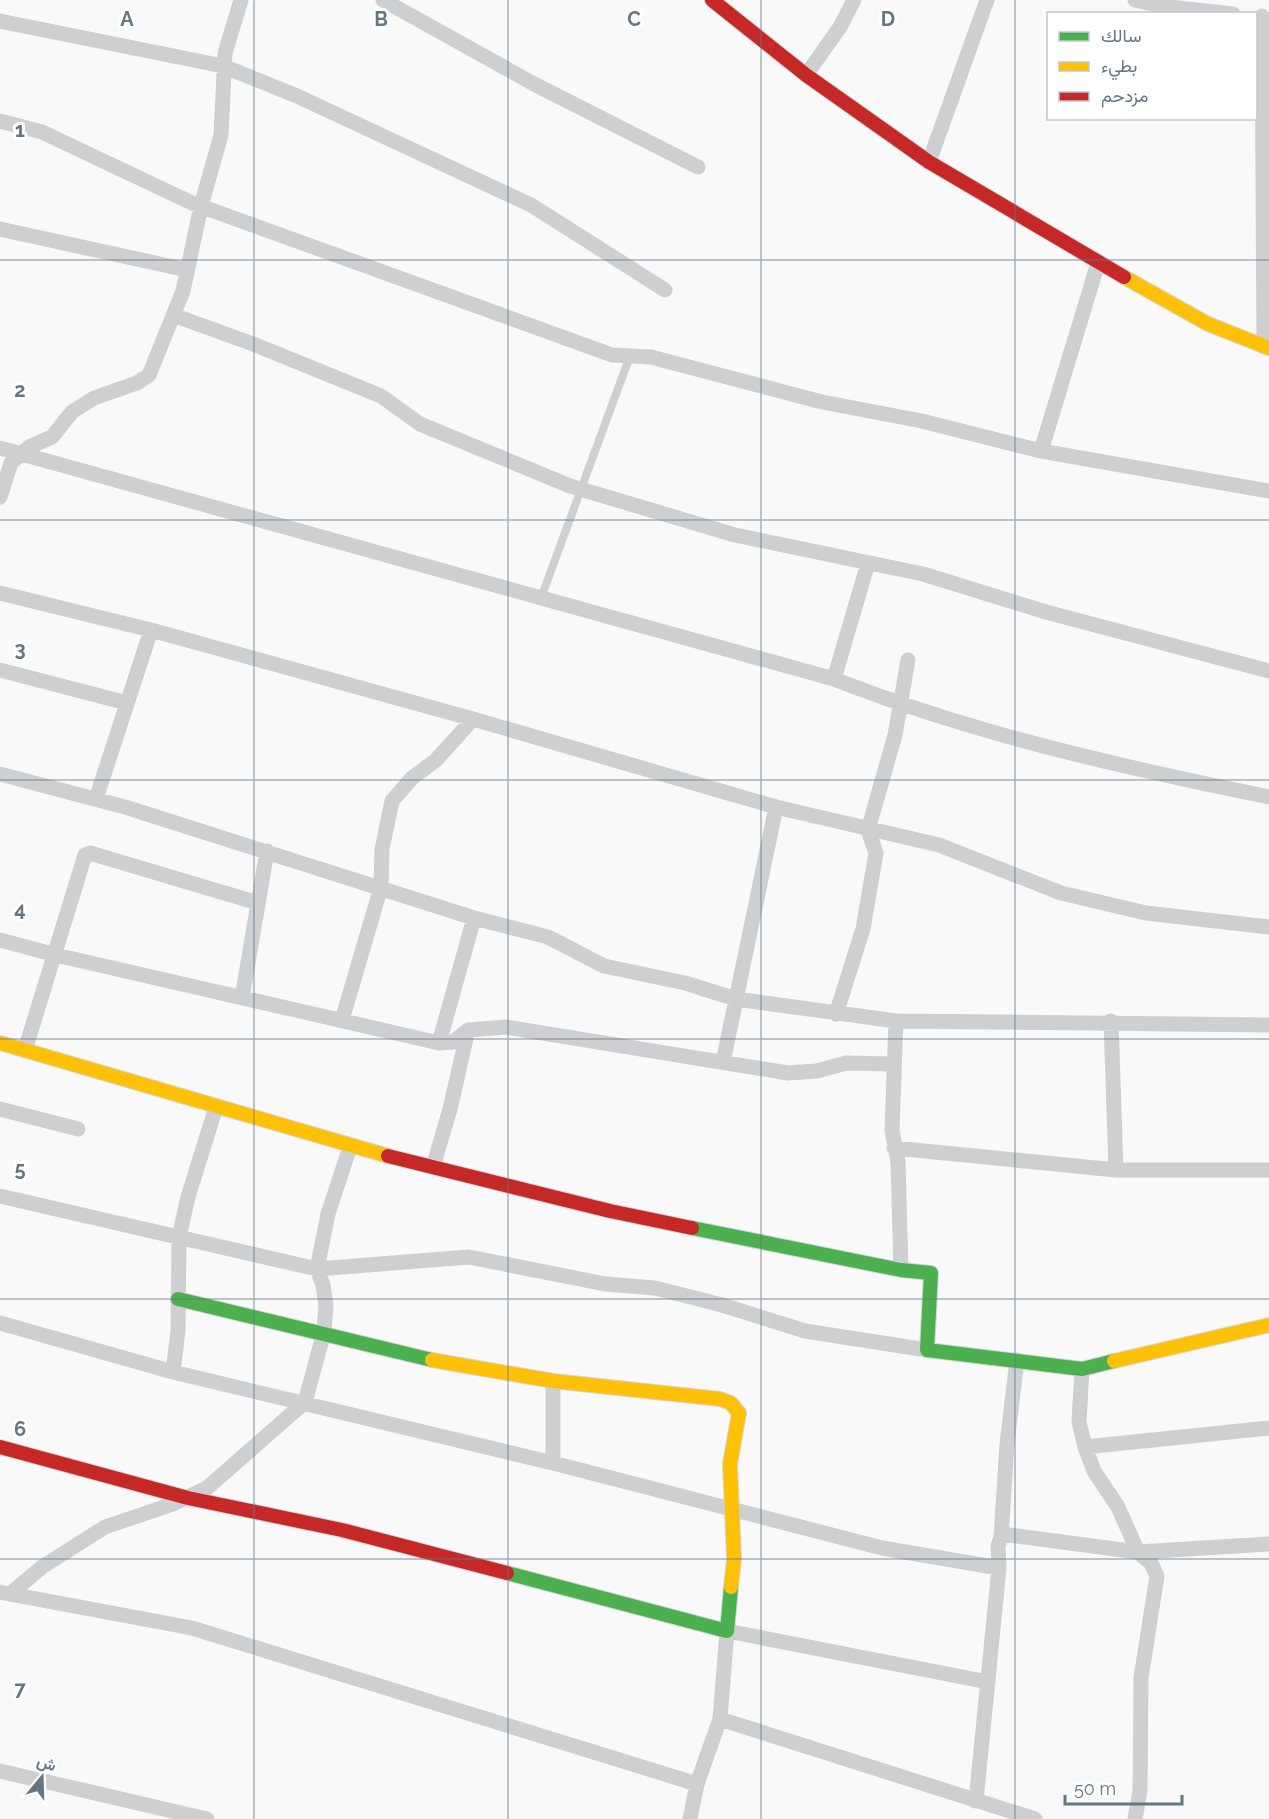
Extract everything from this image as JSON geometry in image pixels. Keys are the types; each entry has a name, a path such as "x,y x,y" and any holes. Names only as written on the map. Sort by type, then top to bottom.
{"street":[{"path":"0,497 11,463 21,454 52,437 72,412 94,398 137,382 149,375 183,291 201,206 221,135 223,66 242,0"},
{"path":"383,0 534,84 698,167"},
{"path":"712,0 806,75 928,162 1098,263 1208,324 1266,347 1266,175 1262,16"},
{"path":"806,75 840,27 854,0"},
{"path":"928,162 987,0"},
{"path":"1135,0 1160,6 1215,12"},
{"path":"0,21 223,66 297,96 531,205 665,290"},
{"path":"0,121 42,132 201,206 597,351 612,355 630,354 651,357 822,402 922,421 1041,451 1269,491"},
{"path":"0,229 187,270"},
{"path":"1041,451 1098,263"},
{"path":"173,315 253,344 381,396 420,424 521,468 579,489 735,535 923,574 1046,612 1268,672"},
{"path":"0,448 834,679 902,705 1138,770 1269,796"},
{"path":"834,679 868,563"},
{"path":"0,593 151,630 473,719 776,807 868,830 939,844 1061,893 1146,913 1269,927"},
{"path":"96,799 151,630"},
{"path":"836,1014 863,929 869,901 876,853 868,830 902,705 908,660"},
{"path":"0,670 127,703"},
{"path":"342,1020 381,887 382,849 392,801 412,778 436,760 473,719"},
{"path":"0,774 96,799 474,918 548,937 604,966 685,983 736,999 896,1021 1111,1021 1269,1025"},
{"path":"723,1062 776,807"},
{"path":"242,998 267,851"},
{"path":"25,1050 56,956 85,855 90,852 258,903"},
{"path":"439,1043 474,918"},
{"path":"0,940 56,956 439,1043 453,1042 468,1030 506,1027 788,1073 817,1071 846,1063 894,1064"},
{"path":"896,1021 894,1148 898,1162 901,1270"},
{"path":"1111,1021 1116,1170"},
{"path":"433,1167 450,1109 468,1030"},
{"path":"0,1043 350,1147 610,1211 901,1270 931,1273 927,1350"},
{"path":"173,1372 178,1331 179,1238 188,1197 216,1107"},
{"path":"0,1109 78,1129"},
{"path":"5,1593 105,1527 188,1498 224,1475 305,1402 324,1332 324,1296 317,1269 328,1214 350,1147"},
{"path":"894,1148 1116,1170 1269,1170"},
{"path":"0,1196 317,1269 469,1257 605,1284 655,1288 722,1305 805,1331 927,1350 1082,1369 1269,1325"},
{"path":"178,1299 459,1366 553,1382 720,1399 730,1403 739,1413 730,1464 734,1559 720,1719 697,1784 690,1819"},
{"path":"0,1323 173,1372 553,1463 882,1548 999,1568"},
{"path":"976,1801 999,1568 998,1546 1001,1537 1007,1444 1017,1360"},
{"path":"1082,1369 1079,1422 1085,1447 1094,1471 1118,1508 1138,1552 1151,1563 1157,1576 1141,1678 1140,1791 1135,1819"},
{"path":"553,1382 553,1463"},
{"path":"1085,1447 1269,1428"},
{"path":"0,1447 188,1498 342,1530 727,1631 988,1682"},
{"path":"1001,1537 1009,1535 1138,1552 1269,1544"},
{"path":"5,1593 192,1628 697,1784"},
{"path":"720,1719 1035,1819"},
{"path":"0,1771 207,1819"}],"lane":[{"path":"541,598 630,354"}],"traffic: fast":[{"path":"692,1228 901,1270 931,1273 927,1350 1082,1369 1114,1361"},
{"path":"178,1299 432,1360"},
{"path":"507,1573 727,1631 731,1587"}],"traffic: slow":[{"path":"1124,277 1208,324 1269,348"},
{"path":"0,1043 388,1156"},
{"path":"1114,1361 1269,1325"},
{"path":"432,1360 553,1381 720,1399 731,1403 739,1413 730,1464 734,1559 731,1587"}],"traffic: jam":[{"path":"712,0 806,75 929,162 1124,277"},
{"path":"388,1156 610,1211 692,1228"},
{"path":"0,1447 188,1498 342,1530 507,1573"}]}
